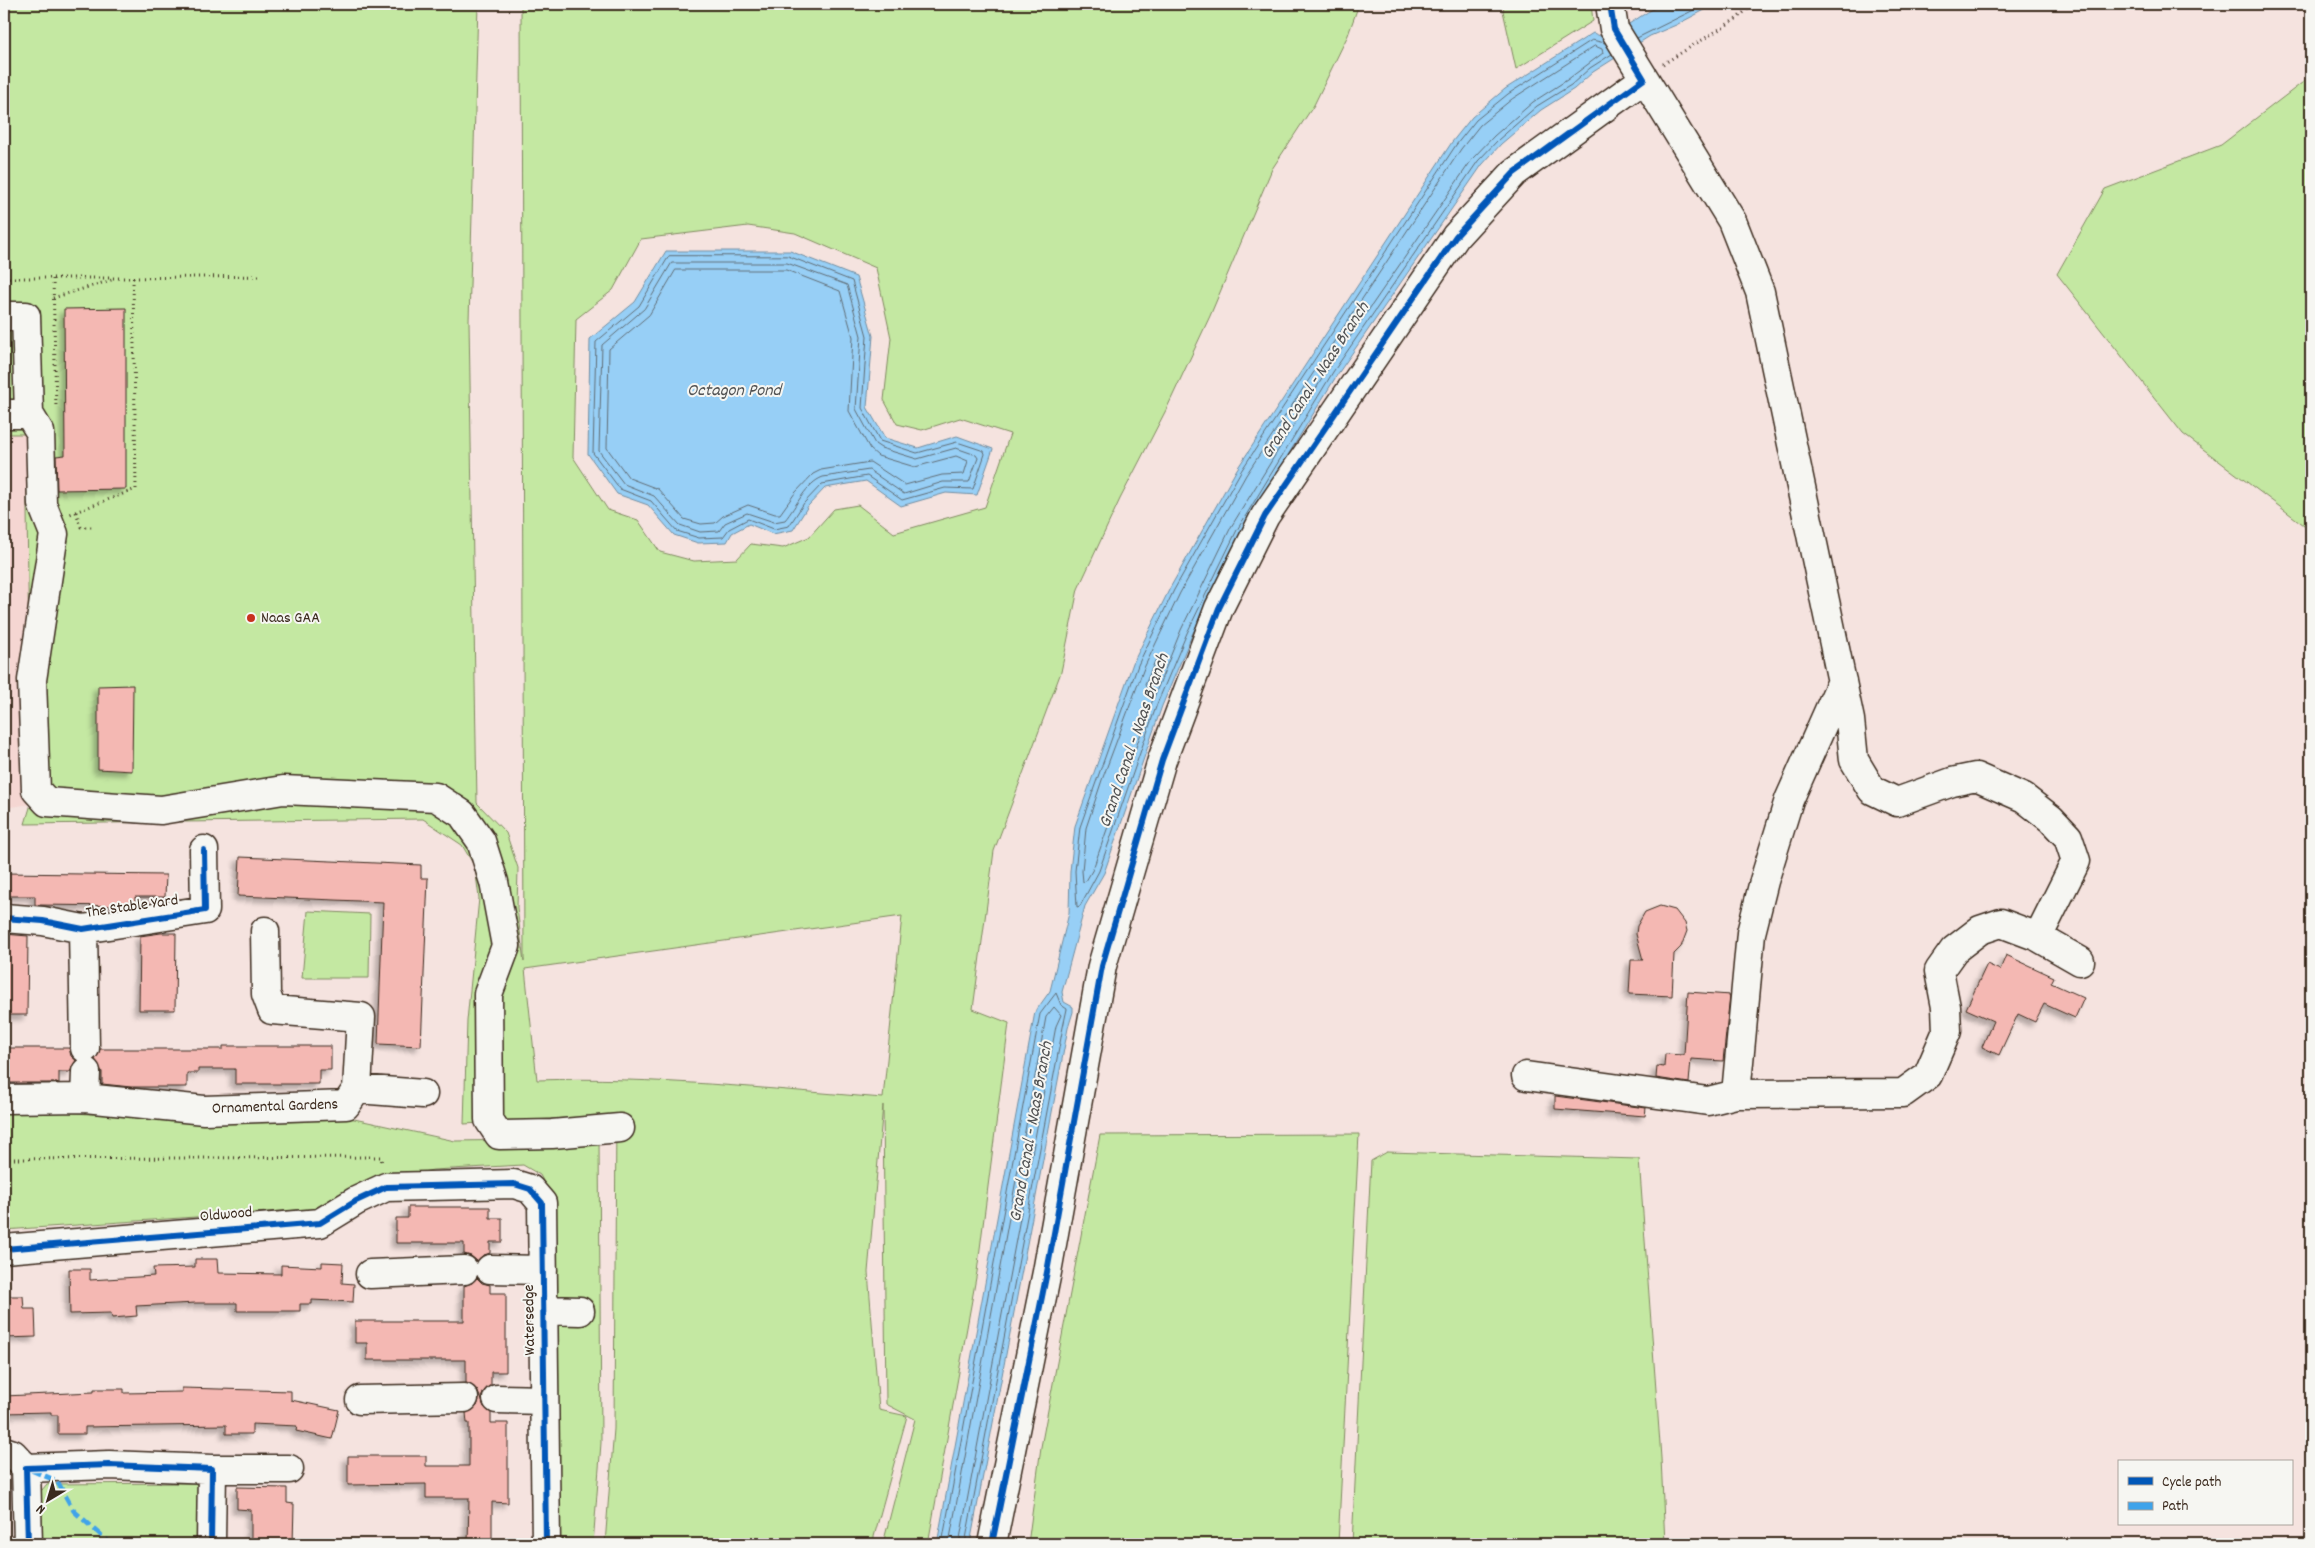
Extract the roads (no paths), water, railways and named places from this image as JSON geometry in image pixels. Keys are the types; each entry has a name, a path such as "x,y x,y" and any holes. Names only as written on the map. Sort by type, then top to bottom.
{"street":[{"path":"1616,12 1637,68 1732,221 1760,292 1850,720 1854,760 1872,790 1897,802 1952,782 1976,777 2024,798 2051,819 2068,837 2076,861 2038,937"},
{"path":"992,1544 1046,1272 1102,966 1162,760 1219,608 1265,516 1456,236 1514,172 1571,129 1637,68"},
{"path":"4,316 26,316 17,414 40,432 42,504 54,534 32,680 36,790 46,802 161,810 283,790 436,797 462,814 481,841 494,882 506,946 488,994 489,1120 500,1135 552,1134 620,1128"},
{"path":"1736,1094 1751,933 1789,800 1842,681"},
{"name":"The Stable Yard","path":"4,918 43,921 84,929 205,910 204,850"},
{"path":"1526,1076 1708,1101 1736,1094 1903,1093 1928,1075 1946,1031 1946,1007 1940,971 1954,950 1980,930 2001,924 2038,937 2080,961"},
{"name":"The Stable Yard","path":"84,929 86,1073"},
{"name":"Ornamental Gardens","path":"4,1099 86,1073 214,1109 346,1105 357,1089 361,1017 272,1010 266,994 264,931"},
{"path":"357,1089 423,1094"},
{"name":"Oldwood","path":"4,1249 320,1223 356,1201 386,1187 442,1184"},
{"name":"Watersedge","path":"442,1184 514,1184 530,1189 542,1203 545,1310 546,1544"},
{"name":"Watersedge","path":"490,1269 543,1270"},
{"path":"370,1274 464,1270"},
{"path":"545,1310 580,1311"},
{"path":"360,1400 464,1398"},
{"path":"497,1399 544,1400"},
{"path":"4,1451 13,1454 26,1468 28,1544"},
{"path":"26,1468 109,1465 212,1469 289,1469"},
{"path":"211,1544 212,1469"}],"water":[{"name":"Grand Canal - Naas Branch","path":"1662,4 1716,4 1650,36 1593,72 1574,89 1541,110 1501,144 1482,165 1337,375 1241,532 1192,635 1162,706 1104,873 1085,906 1062,992 1064,1002 1073,1007 1073,1012 1068,1028 970,1544 937,1544 1035,1012 1050,991 1069,913 1070,871 1075,826 1133,663 1170,588 1237,469 1452,142 1472,117 1505,89 1593,33 1605,38"},
{"name":"Octagon Pond","path":"666,251 790,251 856,277 873,336 867,407 885,438 918,448 957,436 993,449 977,495 946,493 901,506 866,481 825,488 808,506 793,530 773,534 749,524 732,533 727,542 698,543 674,535 648,505 617,494 588,454 590,339 635,302"}],"place":[{"name":"Naas GAA","path":"251,618"}]}
